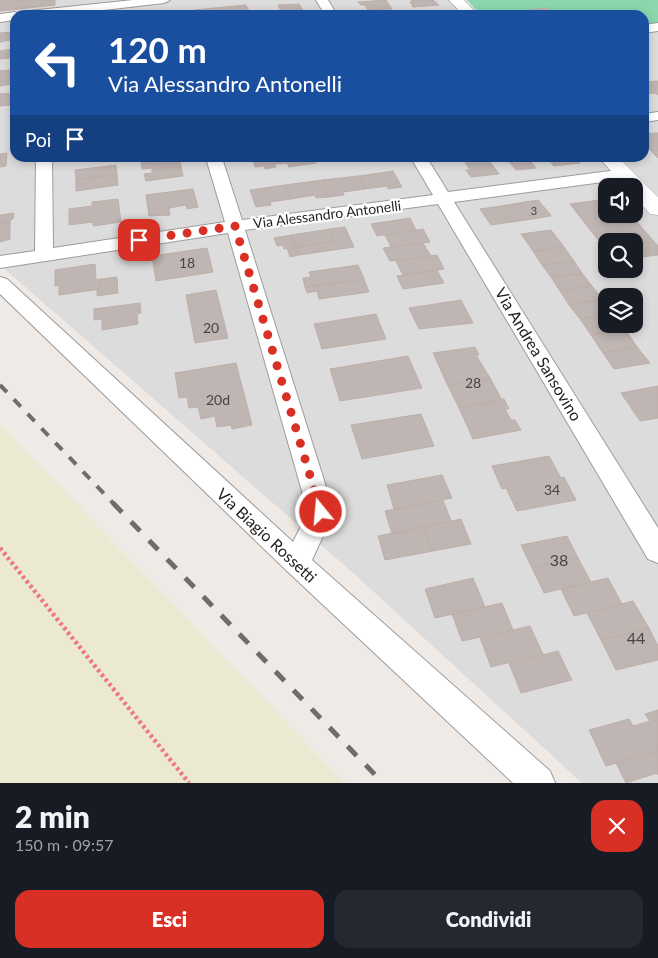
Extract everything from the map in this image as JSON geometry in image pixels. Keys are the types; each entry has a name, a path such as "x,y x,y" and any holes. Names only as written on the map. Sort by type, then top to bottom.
{"street":[{"path":"456,0 466,10"},
{"path":"85,10 166,2"},
{"path":"44,162 44,254"},
{"path":"215,162 321,512 297,563"},
{"name":"Via Andrea Sansovino","path":"422,162 658,551"},
{"path":"613,162 658,209"},
{"name":"Via Alessandro Antonelli","path":"0,262 235,226 625,174"},
{"name":"Via Biagio Rossetti","path":"0,283 297,563 538,783"}],"path":[{"path":"0,548 190,783"}],"shaded area":[{"path":"0,0 467,0 476,10 10,10 10,162 649,162 649,29 658,28 658,783 582,783 351,571 0,265"},
{"path":"0,424 345,783 0,783"}],"green space":[{"path":"467,0 658,0 658,28 649,29 649,10 476,10"}],"building":[{"path":"0,0 55,0 55,5 0,11"},
{"path":"386,0 392,9 368,10 365,5 361,5 358,2"},
{"path":"411,0 433,0 439,5 413,7 410,2 413,2"},
{"path":"299,4 303,10 280,10 278,5"},
{"path":"246,5 248,10 194,10"},
{"path":"547,8 549,10 529,10"},
{"path":"10,32 10,40 0,42 0,33"},
{"path":"10,49 10,58 0,59 0,51"},
{"path":"10,70 10,84 0,86 0,71"},
{"path":"658,81 658,95 649,94 649,82"},
{"path":"10,93 10,105 0,106 0,94"},
{"path":"658,133 658,158 649,149 649,134"},
{"path":"7,153 6,166 0,167 0,154"},
{"path":"141,162 180,162 181,166 152,170 152,168 142,169"},
{"path":"253,162 316,163 289,167 287,163 275,164 276,167 265,169 264,166 255,167"},
{"path":"465,162 490,162 499,174 471,177 466,170 470,170"},
{"path":"509,162 531,162 536,168 516,170"},
{"path":"550,162 580,163 554,166"},
{"path":"116,165 117,174 76,180 75,170"},
{"path":"181,166 183,176 146,181 144,174 152,173 152,170"},
{"path":"393,171 402,187 388,189 387,186 365,189 359,176"},
{"path":"117,174 118,185 76,191 76,180"},
{"path":"359,176 365,189 343,192 344,195 329,197 322,180"},
{"path":"322,180 329,197 316,198 315,195 291,199 285,185"},
{"path":"285,185 291,199 270,202 271,205 256,207 250,190"},
{"path":"193,189 198,207 187,209 186,205 169,208 170,215 149,216 146,195"},
{"path":"118,199 121,222 93,226 93,222 69,225 69,209 92,206 92,202"},
{"path":"538,200 551,216 532,219 519,203"},
{"path":"598,200 598,223 638,223 658,246 658,255 643,257 643,233 598,233 598,240 570,204"},
{"path":"519,203 532,219 512,222 501,206"},
{"path":"501,206 512,222 491,225 480,209"},
{"path":"14,213 13,219 10,222 0,224 0,215"},
{"path":"410,218 416,230 377,236 371,224"},
{"path":"10,222 10,239 0,242 0,224"},
{"path":"345,227 354,247 299,255 296,247 334,241 330,229"},
{"path":"330,229 334,241 296,247 291,235"},
{"path":"423,229 430,242 391,247 385,235"},
{"path":"551,230 564,247 533,251 521,234"},
{"path":"291,235 296,247 284,249 283,245 277,246 274,238"},
{"path":"423,243 431,256 390,261 383,248"},
{"path":"296,247 299,255 290,257 287,248"},
{"path":"564,247 574,261 542,265 533,251"},
{"path":"207,248 213,272 156,281 152,256"},
{"path":"437,255 444,269 403,275 396,261"},
{"path":"574,261 582,273 551,277 542,265"},
{"path":"95,264 96,280 101,279 101,289 59,295 59,285 55,286 55,270"},
{"path":"358,265 364,279 305,287 303,278 311,277 309,272"},
{"path":"437,270 444,283 403,289 397,276"},
{"path":"582,273 592,286 560,291 551,277"},
{"path":"117,277 118,293 97,296 97,289 101,289 101,279"},
{"path":"364,279 369,292 319,299 317,291 307,293 305,287"},
{"path":"592,286 598,294 598,300 569,305 560,291"},
{"path":"216,290 228,338 195,343 186,295"},
{"path":"461,300 473,323 419,329 409,308"},
{"path":"598,300 598,316 580,319 569,305"},
{"path":"140,303 141,313 137,314 138,324 102,330 102,319 94,320 94,309"},
{"path":"376,314 386,339 322,349 314,324"},
{"path":"598,316 598,333 602,333 591,335 580,319"},
{"path":"628,333 637,347 603,353 591,335"},
{"path":"475,347 479,355 476,355 490,378 448,386 433,353"},
{"path":"637,347 650,363 614,369 603,353"},
{"path":"408,356 422,388 340,401 330,369"},
{"path":"236,363 252,425 232,429 231,425 217,427 215,416 201,419 198,407 189,408 187,397 179,398 175,373"},
{"path":"490,378 502,400 459,408 448,386"},
{"path":"658,386 658,418 640,421 621,393"},
{"path":"504,399 509,409 505,409 511,420 515,420 521,430 473,439 459,408"},
{"path":"421,414 434,446 362,459 351,425"},
{"path":"549,456 561,478 564,477 576,500 517,511 506,488 502,489 492,466"},
{"path":"442,475 452,498 394,509 387,485"},
{"path":"443,500 451,521 392,534 385,511"},
{"path":"461,519 471,544 433,551 424,527"},
{"path":"424,527 433,551 385,560 378,536"},
{"path":"567,536 578,558 532,568 521,545"},
{"path":"578,558 591,582 544,593 532,568"},
{"path":"473,578 485,607 435,618 425,589"},
{"path":"608,578 622,604 574,616 561,589"},
{"path":"633,601 649,628 601,640 587,613"},
{"path":"502,603 513,630 462,641 452,614"},
{"path":"530,626 543,654 491,667 480,638"},
{"path":"649,628 658,646 658,660 616,670 601,640"},
{"path":"558,651 572,680 521,693 509,663"},
{"path":"658,710 658,751 606,766 589,730 629,719 633,726 650,721 645,714"},
{"path":"658,751 658,775 657,773 626,783 616,763"}],"railway":[{"path":"0,385 114,504"},
{"path":"113,503 383,783"}],"route":[{"path":"139,240 235,226 321,512"}]}
